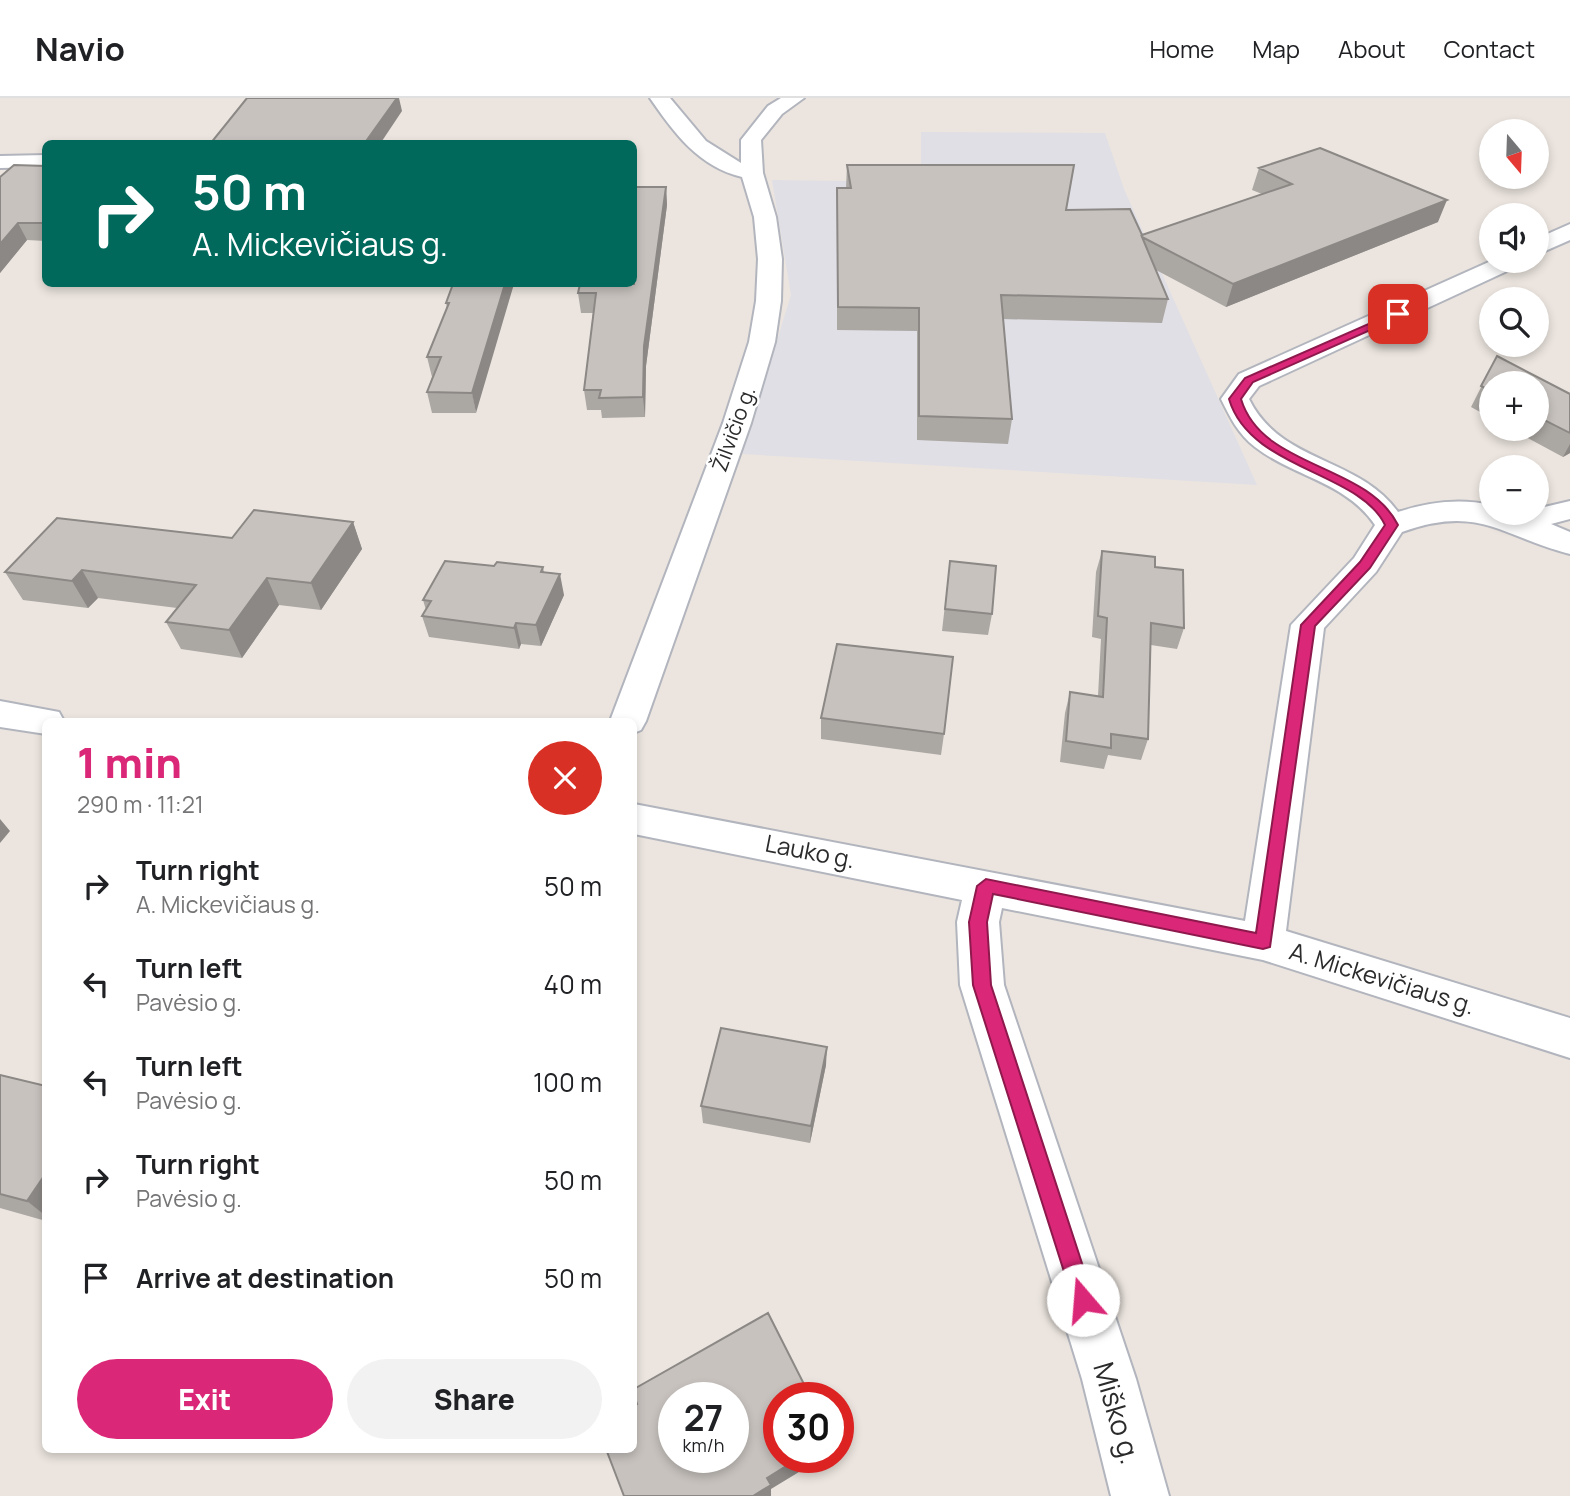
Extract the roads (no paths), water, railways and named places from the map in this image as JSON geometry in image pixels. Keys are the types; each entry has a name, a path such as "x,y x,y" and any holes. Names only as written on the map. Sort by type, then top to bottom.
{"street":[{"path":"660,98 687,137 710,154 741,171 752,173 751,141 775,110 794,98"},
{"path":"0,162 42,161"},
{"name":"Žilvičio g.","path":"629,718 759,362 770,294 769,231 764,202 752,173"},
{"path":"1549,242 1570,231"},
{"path":"1391,525 1384,510 1368,498 1269,444 1239,412 1235,399 1249,380 1484,273"},
{"path":"1263,942 1308,625 1365,565 1391,525 1424,512 1449,509 1479,512"},
{"path":"1549,515 1570,510"},
{"path":"1528,525 1570,544"},
{"path":"0,713 42,720"},
{"name":"Lauko g.","path":"637,820 986,886"},
{"name":"A. Mickevičiaus g.","path":"986,886 1263,942 1570,1038"},
{"name":"Miško g.","path":"986,886 978,922 982,985 1109,1379 1140,1496"}]}
